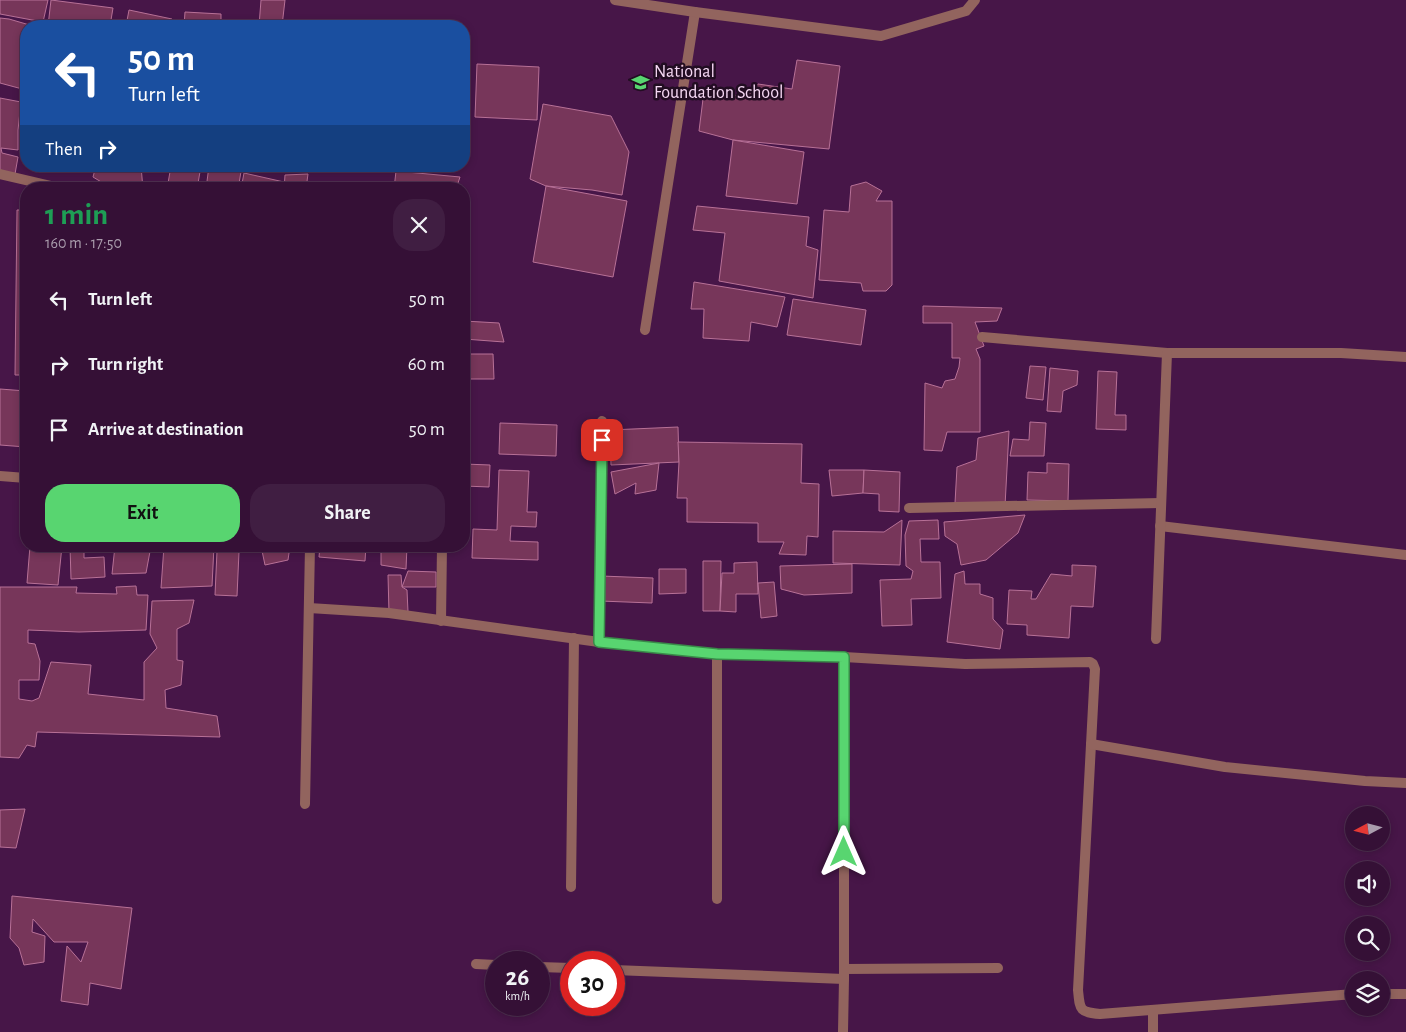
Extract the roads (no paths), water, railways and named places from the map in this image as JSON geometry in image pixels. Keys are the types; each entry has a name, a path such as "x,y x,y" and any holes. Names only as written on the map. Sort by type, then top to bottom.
{"street":[{"path":"615,0 881,36 966,11 975,0"},
{"path":"966,11 968,0"},
{"path":"645,330 695,12"},
{"path":"0,174 34,182"},
{"path":"982,337 1166,353 1341,354 1406,357"},
{"path":"1156,639 1166,353"},
{"path":"599,642 602,421"},
{"path":"0,476 20,478"},
{"path":"909,508 1161,503"},
{"path":"1160,526 1406,555"},
{"path":"306,804 310,552"},
{"path":"441,621 442,552"},
{"path":"309,608 389,613 599,642 717,654 844,657 965,664 1090,662 1095,669 1078,990 1080,1006 1087,1013 1100,1014 1345,995"},
{"path":"571,887 574,638"},
{"path":"717,654 717,900"},
{"path":"843,1032 844,657"},
{"path":"1091,744 1225,767 1365,781 1406,783"},
{"path":"476,964 485,964"},
{"path":"625,970 844,974 998,968"},
{"path":"1390,994 1406,994"},
{"path":"1153,1010 1153,1032"}],"place":[{"name":"National Foundation School","path":"640,82"}]}
